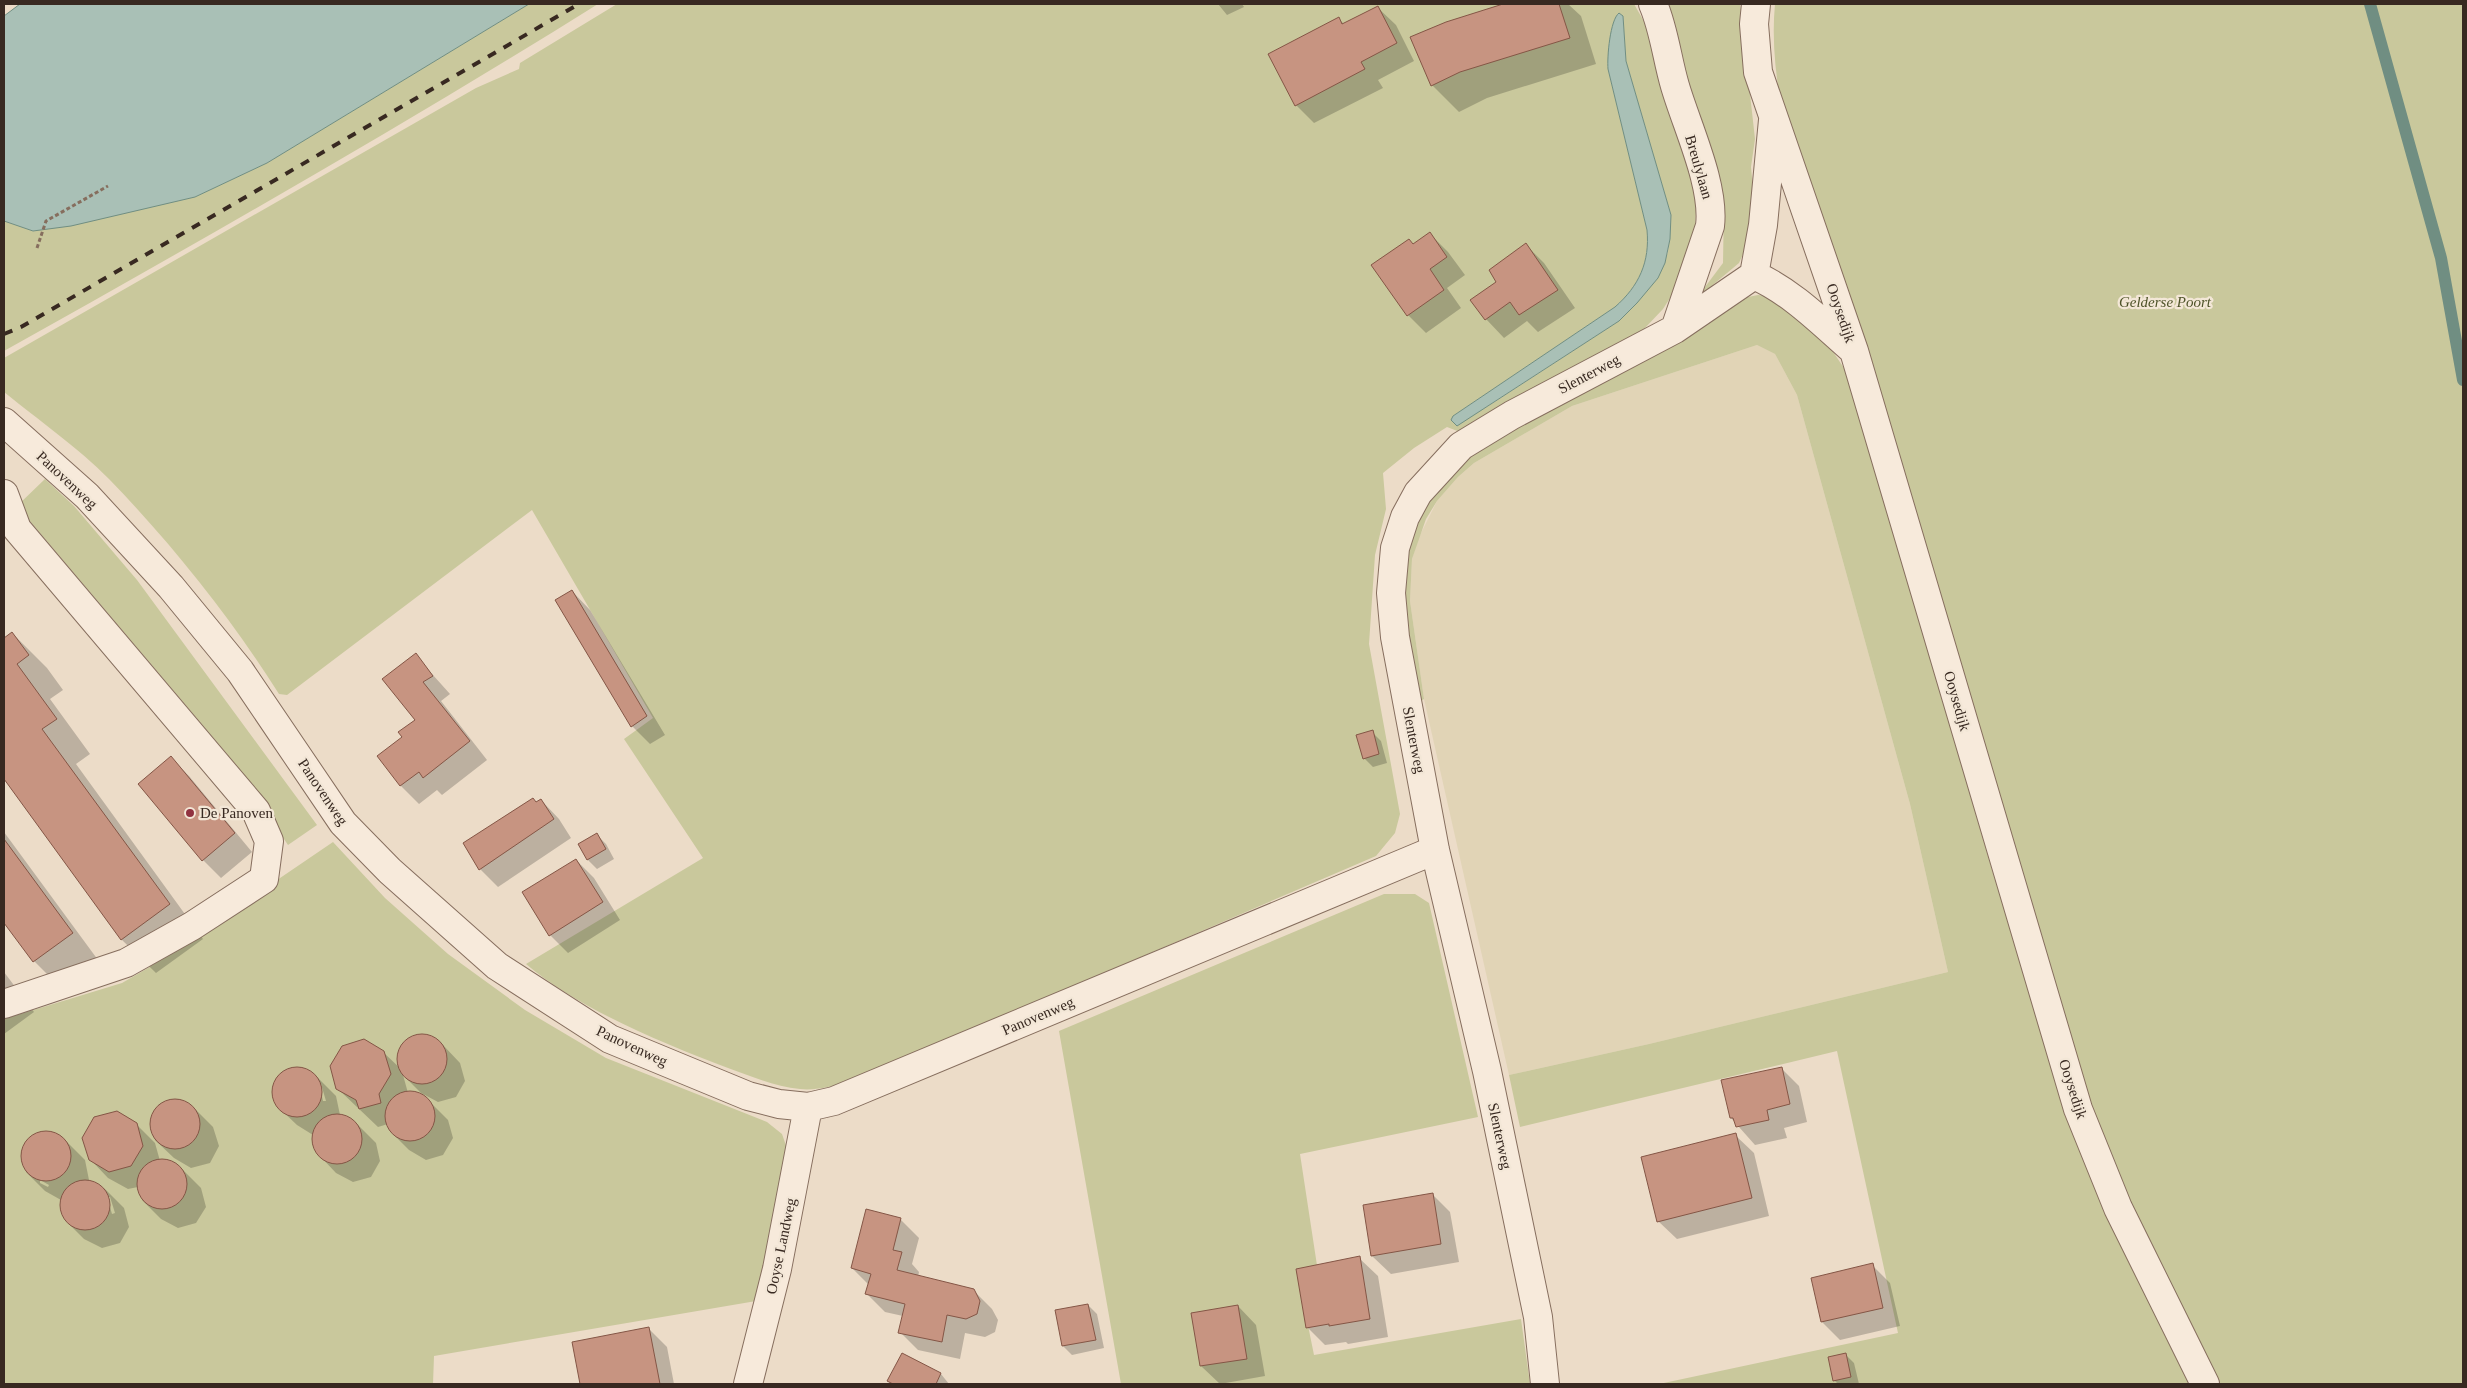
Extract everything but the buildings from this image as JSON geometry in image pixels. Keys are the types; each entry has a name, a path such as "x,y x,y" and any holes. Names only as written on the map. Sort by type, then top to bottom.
{"street":[{"name":"Ooysedijk","path":"1756,4 1754,24 1758,72 1854,351 2078,1109 2118,1208 2205,1384"},
{"name":"Breulylaan","path":"1655,5 1674,85 1707,187 1712,211 1710,226 1675,328"},
{"path":"1773,120 1763,225 1754,275 1774,284 1794,298 1854,351"},
{"name":"Slenterweg","path":"1545,1384 1536,1308 1487,1071 1436,850 1395,637 1391,602 1395,548 1405,517 1418,493 1461,446 1512,415 1675,328 1754,275"},
{"name":"Panovenweg","path":"4,425 87,496 171,587 240,671 343,823 390,871 497,966 610,1039 748,1096 779,1104 808,1107 843,1098 1436,850"},
{"path":"4,494 17,529 256,811 269,841 264,879 192,926 126,963 4,1004"},
{"name":"Ooyse Landweg","path":"748,1384 778,1269 808,1107"}],"path":[{"path":"37,248 46,220 108,186"}],"shaded area":[{"path":"20,4 529,4 267,163 195,197 71,226 33,231 4,221 4,16"},
{"path":"1619,13 1623,16 1626,61 1671,215 1670,239 1665,263 1658,278 1619,321 1457,426 1451,420 1453,416 1615,307 1631,291 1645,263 1647,230 1608,69 1611,31"},
{"path":"1757,345 1775,354 1797,395 1910,804 1948,972 1649,1044 1509,1075 1424,699 1410,601 1412,559 1418,539 1437,501 1458,477 1474,463 1572,406"}],"green space":[{"path":"529,4 598,4 451,94 303,181 4,351 4,221 33,231 195,197 267,163"},
{"path":"617,4 1634,4 1650,32 1661,66 1695,193 1695,237 1679,284 1663,309 1644,329 1460,432 1447,427 1414,448 1383,473 1386,509 1375,555 1369,644 1400,814 1395,833 1376,856 846,1084 811,1089 791,1088 763,1081 728,1068 622,1024 571,996 526,964 703,858 624,739 653,718 532,510 287,695 279,694 241,637 200,582 155,529 109,479 85,457 4,392 4,358 476,88 519,69 520,63","holes":["1623,16 1626,61 1671,215 1668,252 1658,278 1619,321 1485,408 1453,416 1615,307 1631,291 1641,273 1647,253 1647,230 1608,69 1610,40"]},
{"path":"1668,4 1740,4 1755,139 1751,167 1754,199 1752,234 1739,263 1696,299 1723,263 1724,204 1678,51 1677,31"},
{"name":"Gelderse Poort","path":"1775,4 2463,4 2463,1384 2216,1384 2157,1271 2081,1092 1785,127 1775,66"},
{"path":"1758,295 1768,296 1825,340 1846,371 1857,401 1992,870 2070,1116 2198,1384 1659,1384 1898,1333 1837,1051 1520,1127 1509,1075 1649,1044 1948,972 1910,804 1797,395 1775,354 1757,345 1572,406 1474,463 1458,477 1437,501 1426,519 1412,559 1410,601 1424,699 1416,704 1403,599 1408,546 1424,505 1472,451 1743,298"},
{"path":"45,479 74,506 137,580 317,825 288,845 227,754 17,506"},
{"path":"333,842 385,898 448,954 525,1010 606,1058 767,1122 782,1134 790,1157 762,1300 434,1356 433,1384 4,1384 4,1019 122,983 148,968"},
{"path":"1384,894 1415,894 1429,903 1478,1117 1300,1154 1318,1272 1298,1276 1314,1355 1521,1319 1530,1384 1121,1384 1059,1031"}],"waterway":[{"path":"2370,4 2441,258 2463,380"}],"railway":[{"path":"4,334 21,327 579,4"}],"place":[{"name":"De Panoven","path":"190,813"}]}
